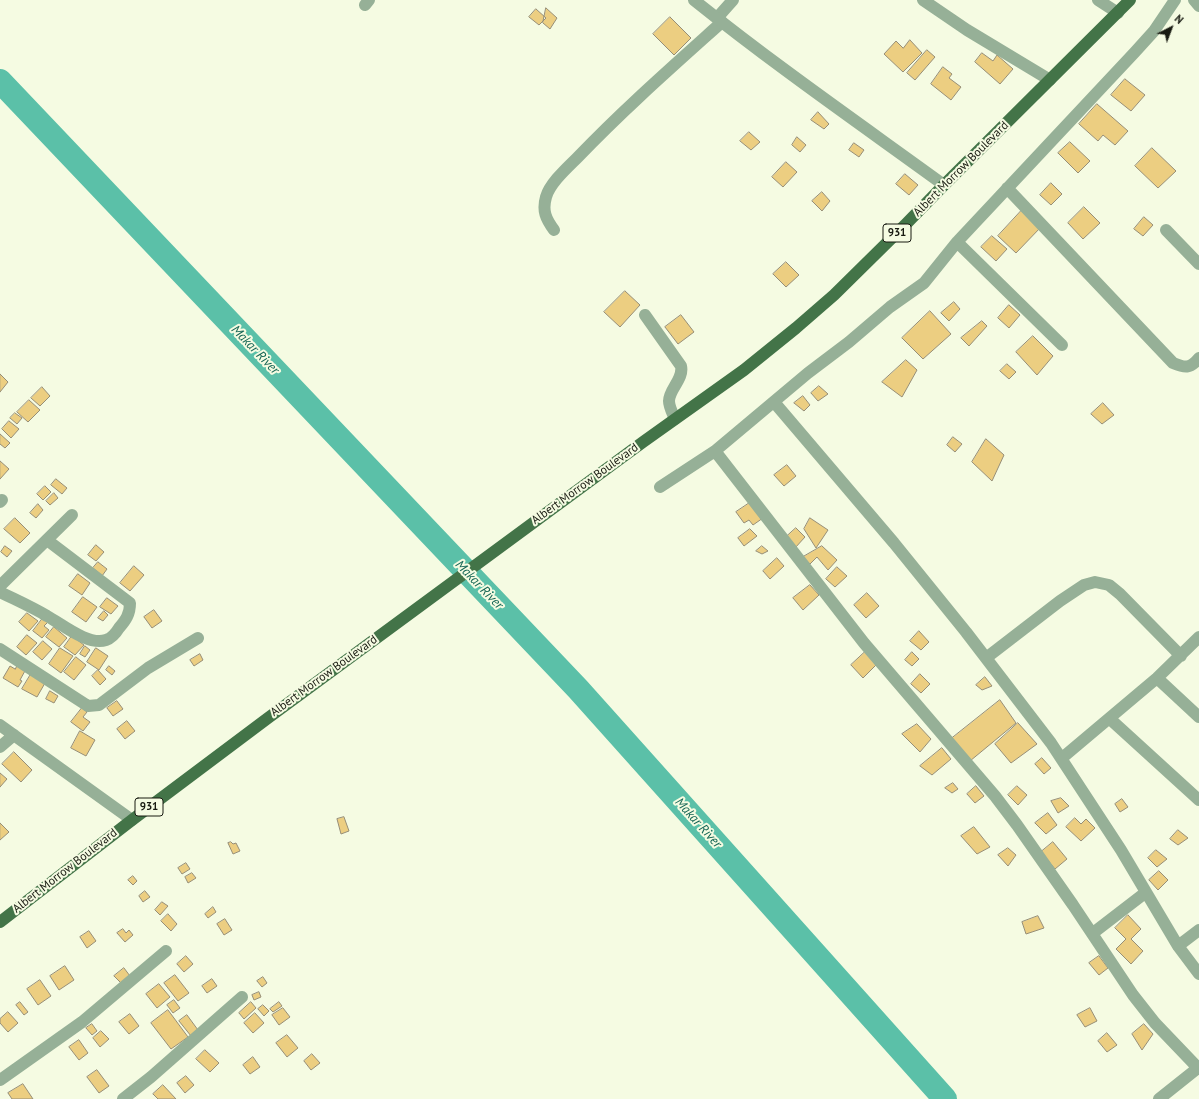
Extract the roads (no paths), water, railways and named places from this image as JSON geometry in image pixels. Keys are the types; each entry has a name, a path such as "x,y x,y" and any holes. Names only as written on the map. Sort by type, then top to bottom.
{"main road":[{"name":"Albert Morrow Boulevard","path":"0,922 132,820 301,694 643,442 744,370 802,323 834,295 1130,0"}],"street":[{"path":"694,0 719,20 944,185"},
{"path":"554,230 546,220 544,209 546,197 550,188 587,147 719,20 733,0"},
{"path":"923,0 966,30 1050,80"},
{"path":"1098,0 1118,13"},
{"path":"660,487 715,451 890,307 924,283 957,242 1154,31 1175,0"},
{"path":"1194,0 1199,6"},
{"path":"1007,188 1173,363 1186,367 1194,364 1199,358"},
{"path":"1166,230 1199,264"},
{"path":"957,242 1062,345"},
{"path":"646,314 681,366 682,372 669,400 669,406 675,419"},
{"path":"774,402 894,543 986,658 1062,758 1121,850 1145,893 1178,946 1199,974"},
{"path":"715,451 864,642 995,796 1092,933 1107,958 1133,995 1198,1069 1159,1099"},
{"path":"0,586 72,515"},
{"path":"0,592 93,641 105,641 114,636 127,618 130,610 130,603 47,540"},
{"path":"986,658 1060,601 1084,585 1096,582 1109,585 1120,594 1181,656"},
{"path":"0,649 88,706 94,706 99,705 148,668 198,638"},
{"path":"1062,758 1157,678 1199,638"},
{"path":"1157,678 1199,717"},
{"path":"1110,719 1199,800"},
{"path":"0,725 132,820"},
{"path":"0,747 14,735"},
{"path":"1092,933 1145,893"},
{"path":"1178,946 1199,930"},
{"path":"0,1080 82,1022 166,951"},
{"path":"123,1099 151,1077 242,997"}],"waterway":[{"name":"Makar River","path":"0,81 578,689 945,1099"}]}
